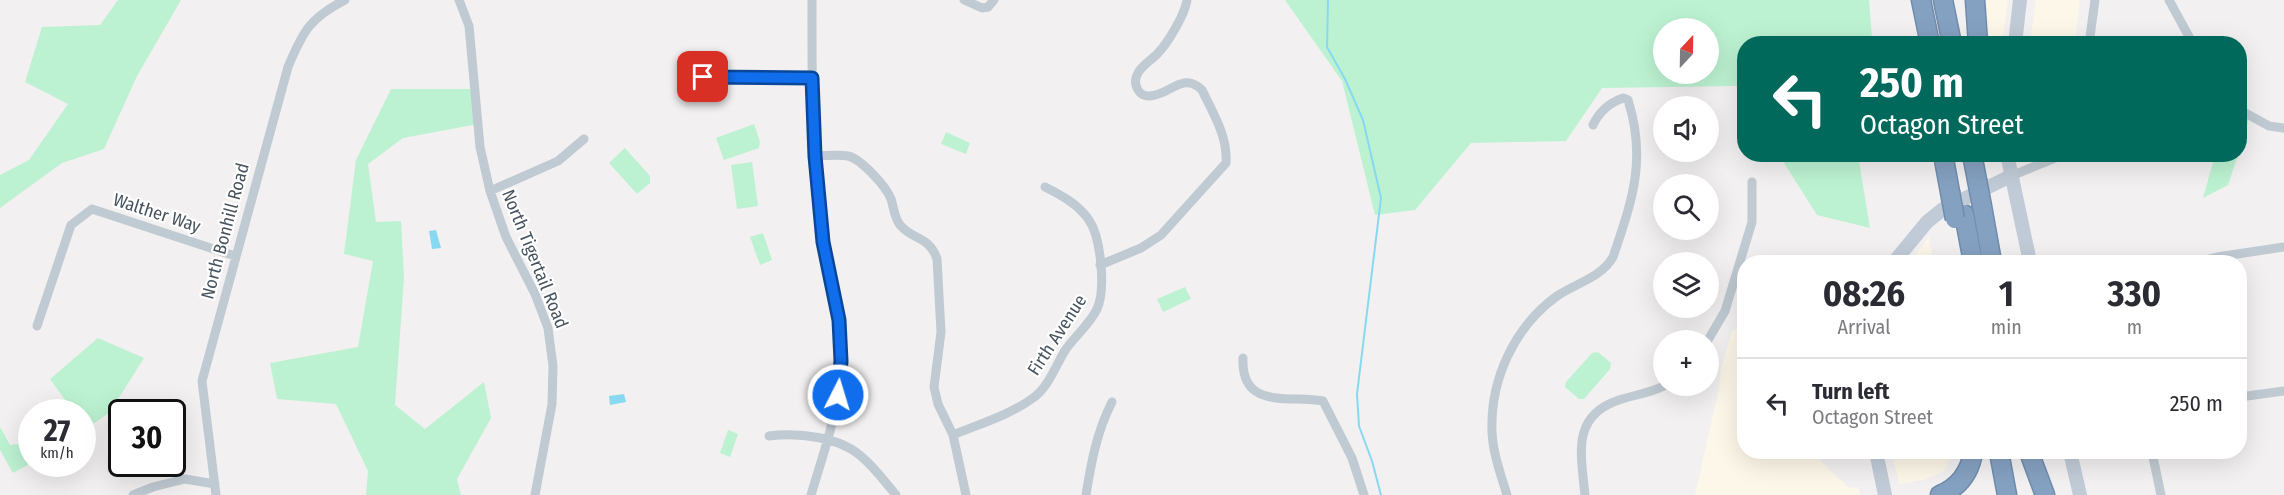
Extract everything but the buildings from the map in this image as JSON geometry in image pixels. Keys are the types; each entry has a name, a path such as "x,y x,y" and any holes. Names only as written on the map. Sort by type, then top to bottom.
{"highway":[{"path":"1913,0 1920,36"},
{"path":"1921,0 1928,36"},
{"path":"1943,0 1950,36"},
{"path":"1975,0 1977,36"},
{"path":"1945,162 1959,216 1962,255"},
{"path":"1952,162 1954,190"},
{"path":"1974,162 1991,255"},
{"path":"1959,216 1971,255"},
{"path":"1940,495 1956,486 1964,477 1971,459"},
{"path":"2000,459 2007,495"},
{"path":"2010,459 2017,495"},
{"path":"2030,459 2037,495"},
{"path":"2032,459 2045,495"}],"main road":[{"path":"2016,36 2020,0"},
{"path":"2008,162 2028,255"},
{"path":"1900,255 1927,222 1943,209 2011,176"},
{"path":"1877,459 1885,495"},
{"path":"2072,459 2080,495"}],"street":[{"name":"North Bonhill Road","path":"216,495 202,381 288,67 301,36 321,12 345,0"},
{"name":"North Tigertail Road","path":"459,0 468,26 480,147 490,191 506,237 535,294 548,328 553,366 552,404 535,495"},
{"path":"812,0 815,156 823,242 839,320 841,361 838,395 828,441 812,495"},
{"path":"964,0 982,8 988,7 993,2"},
{"path":"1100,265 1146,245 1161,235 1226,163 1227,150 1222,134 1202,90 1190,82 1180,83 1150,96 1143,95 1137,89 1135,82 1141,68 1164,46 1184,11 1187,0"},
{"path":"2090,36 2095,0"},
{"path":"2169,0 2189,36"},
{"path":"703,77 812,78"},
{"path":"1507,495 1497,462 1492,433 1494,398 1505,362 1522,331 1540,311 1557,296 1608,266 1632,200 1637,177 1637,151 1628,100 1623,98 1612,103 1598,115 1593,125"},
{"path":"2247,114 2269,126 2284,128"},
{"path":"490,191 558,161 584,139"},
{"path":"815,156 846,156 861,164 887,191 898,223 906,231 927,242 933,248 937,259 941,332 934,387 938,404 953,435 966,495"},
{"path":"2011,176 2045,162"},
{"path":"1742,255 1752,222 1752,182"},
{"name":"Firth Avenue","path":"953,435 1034,398 1046,386 1072,340 1096,312 1102,286 1095,235 1088,219 1063,196 1045,188"},
{"name":"Walther Way","path":"37,326 71,225 92,209 235,256"},
{"path":"2230,255 2284,247"},
{"path":"1714,330 1725,311 1737,271"},
{"path":"1243,358 1243,374 1248,385 1256,392 1268,397 1323,401 1352,458 1364,495"},
{"path":"1585,495 1581,449 1582,434 1588,421 1606,405 1653,390"},
{"path":"2247,396 2284,391"},
{"path":"1086,495 1097,439 1112,402"},
{"path":"769,436 804,435 846,447 875,468 896,495"},
{"path":"2153,459 2161,495"},
{"path":"133,495 185,479 215,484"}],"shaded area":[{"path":"1986,0 2008,0 2003,36 1989,36"},
{"path":"2036,0 2080,0 2076,36 2031,36"},
{"path":"1929,237 1932,255 1915,255"},
{"path":"1737,329 1737,459 1818,459 1849,488 1858,487 1860,495 1695,495 1719,396 1721,369 1732,330"},
{"path":"1894,459 1949,459 1945,470 1927,479 1899,484"}],"green space":[{"path":"118,0 181,0 137,76 104,149 62,163 0,208 0,175 29,160 68,104 25,82 42,27 100,25"},
{"path":"1285,0 1869,0 1872,36 1737,36 1737,88 1602,88 1566,141 1471,143 1415,210 1375,215 1342,81"},
{"path":"391,89 474,89 478,124 403,138 368,164 376,222 401,221 404,277 395,405 425,429 484,382 491,418 457,479 461,495 366,495 368,471 336,404 277,399 270,363 358,347 373,261 344,254 356,160"},
{"path":"754,124 760,142 759,148 724,160 716,138"},
{"path":"946,132 970,143 966,154 941,144"},
{"path":"625,148 650,176 650,183 637,194 609,163"},
{"path":"752,162 758,206 737,209 731,165"},
{"path":"1783,162 1859,162 1870,228 1817,215"},
{"path":"2213,162 2236,162 2228,185 2203,198"},
{"path":"763,233 772,260 760,265 750,237"},
{"path":"1185,287 1191,299 1163,312 1157,299"},
{"path":"98,338 144,358 118,399 108,399 108,413 96,422 96,399 65,399 50,379"},
{"path":"1598,352 1611,363 1610,369 1584,399 1579,399 1565,387 1566,382 1592,353"},
{"path":"0,427 10,445 18,444 18,470 13,473 0,450"},
{"path":"728,430 738,434 730,457 720,453"}],"water":[{"path":"436,230 441,248 432,249 429,231"},
{"path":"624,394 626,402 610,405 609,396"}],"waterway":[{"path":"1328,0 1327,47 1345,79 1363,120 1381,198 1357,394 1359,426 1381,495"}],"route":[{"path":"703,77 812,78 815,156 823,242 833,281 839,320 841,361 838,395"}]}
